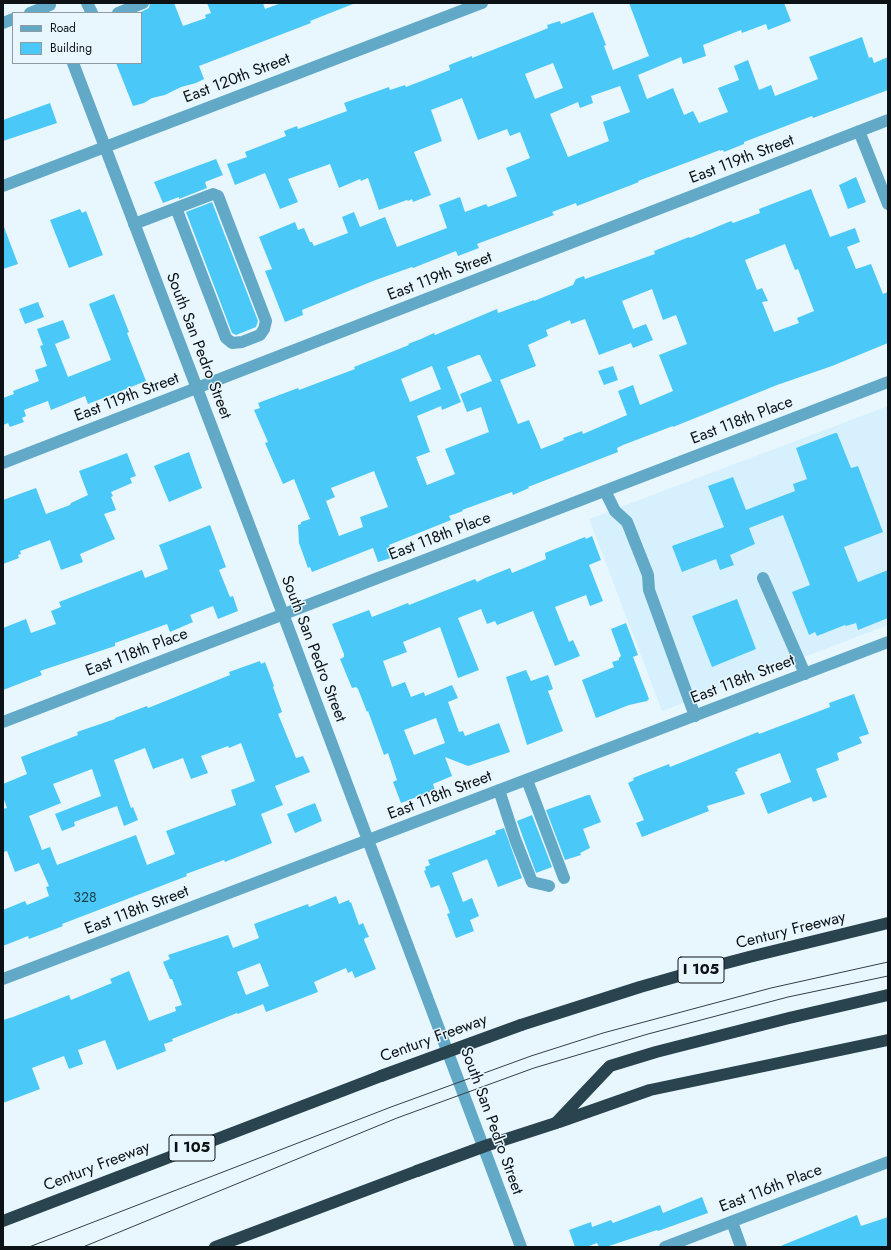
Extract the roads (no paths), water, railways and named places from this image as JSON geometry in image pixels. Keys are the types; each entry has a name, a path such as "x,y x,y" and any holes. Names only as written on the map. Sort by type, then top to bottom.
{"highway":[{"name":"Century Freeway","path":"3,1221 381,1076 521,1025 689,973 888,923"},
{"path":"556,1123 610,1066 656,1052 789,1018 888,995"},
{"path":"216,1247 488,1145 650,1090 888,1040"}],"street":[{"path":"87,3 92,12"},
{"path":"120,12 143,3"},
{"name":"East 120th Street","path":"3,186 469,5 482,3"},
{"path":"34,12 51,7"},
{"name":"South San Pedro Street","path":"73,64 284,614 521,1247"},
{"name":"East 119th Street","path":"3,463 888,120"},
{"path":"859,131 888,204"},
{"path":"134,224 176,208 213,194 218,196 266,320 264,329 260,335 242,342 232,343 226,338 176,208"},
{"name":"East 118th Place","path":"3,722 888,382"},
{"path":"605,491 615,511 627,522 630,529 648,575 649,590 695,716"},
{"path":"764,578 805,674"},
{"name":"East 118th Street","path":"3,979 888,642"},
{"path":"527,780 564,878"},
{"path":"499,790 514,839 532,882 549,886"},
{"name":"East 116th Place","path":"665,1247 888,1162"},
{"path":"732,1222 741,1247"}],"tram line":[{"path":"29,1247 391,1107 531,1056 603,1033 771,988 888,962"},
{"path":"83,1247 397,1118 534,1068 648,1034 788,997 888,976"}]}
